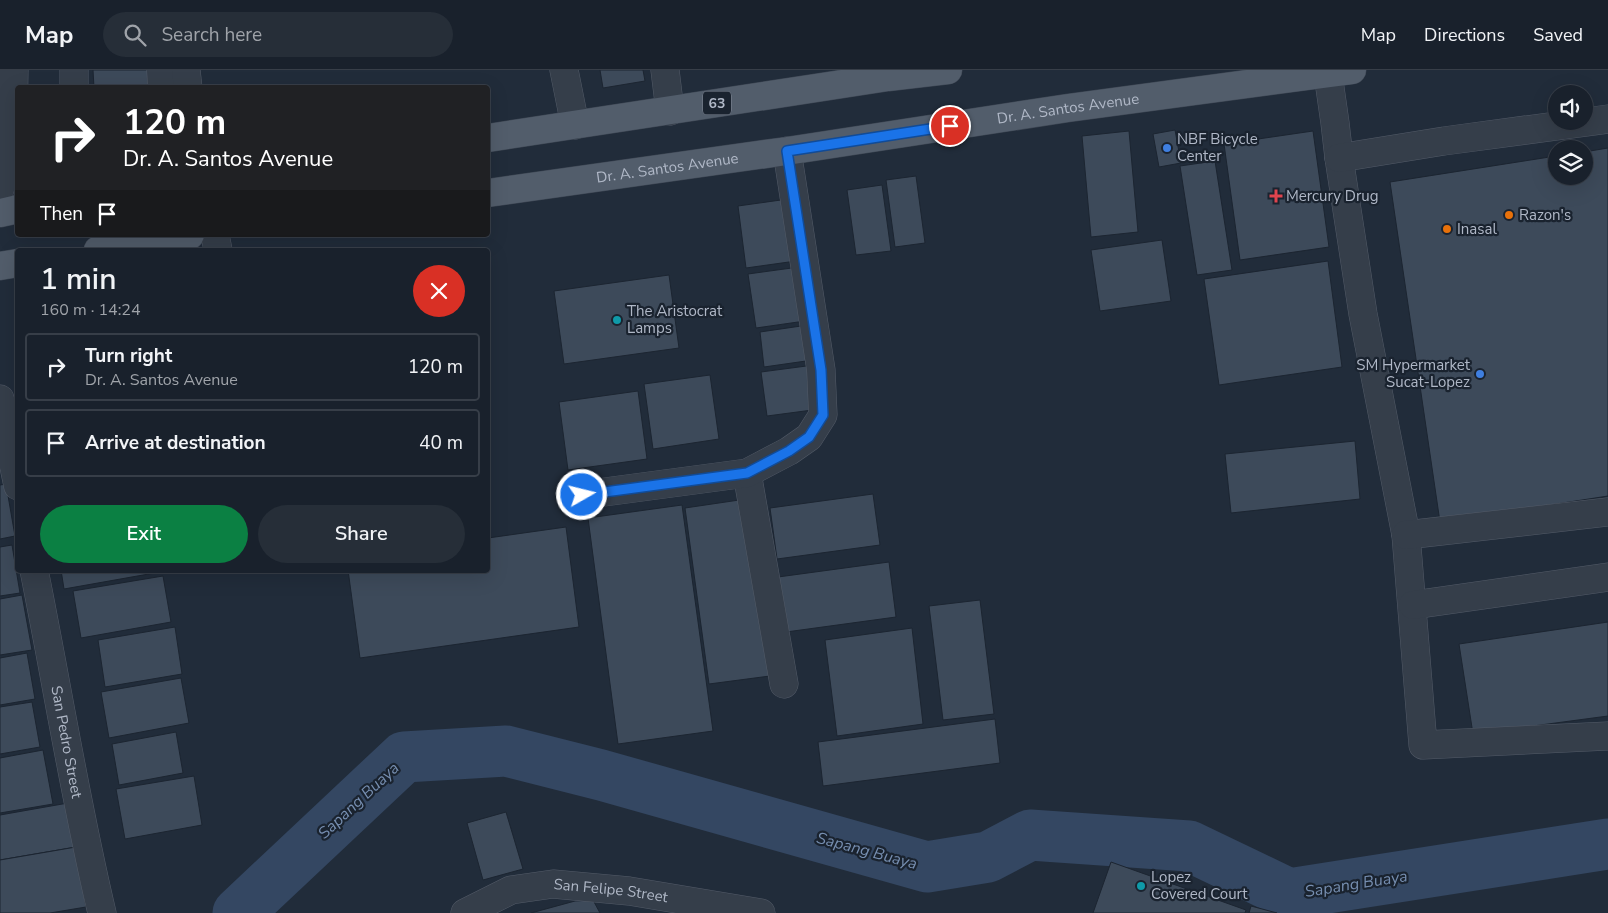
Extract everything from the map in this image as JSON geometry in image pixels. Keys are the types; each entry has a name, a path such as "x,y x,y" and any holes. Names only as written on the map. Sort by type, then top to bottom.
{"main road":[{"name":"63","path":"490,138 737,100 821,79 948,70"},
{"name":"Dr. A. Santos Avenue","path":"490,193 1335,71"},
{"path":"0,213 15,210"},
{"path":"110,248 178,237"},
{"path":"0,266 15,264"}],"street":[{"path":"0,190 13,129 14,70"},
{"path":"74,70 74,85"},
{"path":"161,70 162,85"},
{"path":"186,70 188,85"},
{"path":"564,70 575,125"},
{"path":"665,70 670,111"},
{"path":"1335,71 1338,158 1363,314 1406,535 1413,605 1422,745 1608,736"},
{"path":"1338,158 1444,141 1608,119"},
{"path":"582,495 747,473 789,451 809,437 823,415 821,370 787,151"},
{"path":"0,399 11,480"},
{"path":"747,473 784,684"},
{"path":"1406,535 1608,512"},
{"name":"San Pedro Street","path":"35,573 85,840 102,913"},
{"path":"1413,605 1608,577"},
{"name":"San Felipe Street","path":"465,913 511,890 553,884 632,902 761,913"}],"building":[{"path":"93,70 151,70 152,85 94,85"},
{"path":"600,70 643,70 645,81 603,88"},
{"name":"NBF Bicycle Center","path":"1175,130 1181,163 1159,167 1153,134"},
{"path":"1129,131 1138,232 1091,237 1082,136"},
{"name":"Mercury Drug","path":"1313,131 1329,247 1240,260 1224,144"},
{"path":"1608,148 1608,496 1440,522 1390,182 1548,157 1548,185 1593,185 1593,150"},
{"path":"1215,161 1232,270 1197,275 1180,166"},
{"path":"916,176 925,243 895,247 886,180"},
{"path":"882,185 891,251 856,255 847,190"},
{"path":"788,199 796,261 746,268 738,206"},
{"path":"1162,240 1171,301 1100,311 1091,250"},
{"path":"1328,261 1342,367 1219,385 1204,279"},
{"path":"799,267 805,321 756,328 748,274"},
{"name":"The Aristocrat Lamps","path":"669,275 679,348 564,364 554,291"},
{"path":"808,325 813,360 764,367 760,332"},
{"path":"814,365 820,409 767,416 761,372"},
{"path":"710,375 719,439 653,449 644,384"},
{"path":"638,391 647,459 568,470 559,402"},
{"path":"1355,441 1360,499 1231,513 1225,454"},
{"path":"6,484 15,536 0,539 0,485"},
{"path":"873,494 880,545 777,559 770,508"},
{"path":"746,499 770,676 709,684 685,508"},
{"path":"682,505 713,731 618,744 588,518"},
{"path":"566,527 579,627 360,658 348,573 490,573 490,538"},
{"path":"12,545 15,573 17,573 20,593 0,596 0,547"},
{"path":"889,562 896,617 786,632 778,577"},
{"path":"61,573 154,573 64,589"},
{"path":"163,576 171,622 81,638 73,591"},
{"path":"22,595 32,650 0,655 0,599"},
{"path":"980,600 994,714 943,720 929,606"},
{"path":"1608,622 1608,716 1473,734 1459,644"},
{"path":"175,627 182,674 105,687 98,640"},
{"path":"912,628 923,724 837,736 825,640"},
{"path":"27,653 35,699 0,705 0,658"},
{"path":"181,678 189,723 109,738 101,692"},
{"path":"32,702 40,747 0,754 0,707"},
{"path":"995,719 1000,763 823,786 818,742"},
{"path":"176,732 183,773 119,785 112,744"},
{"path":"43,750 53,804 0,813 0,758"},
{"path":"194,776 202,825 125,839 116,789"},
{"path":"68,803 76,847 0,860 0,815"},
{"path":"506,812 523,869 483,880 467,823"},
{"path":"76,847 86,907 50,913 0,913 0,860"},
{"name":"Lopez Covered Court","path":"1111,862 1246,910 1245,913 1093,913"},
{"path":"593,900 600,913 531,913 575,901"},
{"path":"1251,906 1277,913 1249,913"}],"waterway":[{"name":"Sapang Buaya","path":"238,913 404,757 506,751 601,775 927,867 988,857 1030,835 1189,846 1289,894 1608,844"}],"place":[{"name":"NBF Bicycle Center","path":"1167,148"},
{"name":"Mercury Drug","path":"1276,196"},
{"name":"Razon's","path":"1509,215"},
{"name":"Inasal","path":"1447,229"},
{"name":"The Aristocrat Lamps","path":"617,320"},
{"name":"SM Hypermarket Sucat-Lopez","path":"1480,374"},
{"name":"Lopez Covered Court","path":"1141,886"}],"route":[{"path":"582,495 747,473 789,451 809,437 823,415 821,370 787,151 950,126"}]}
